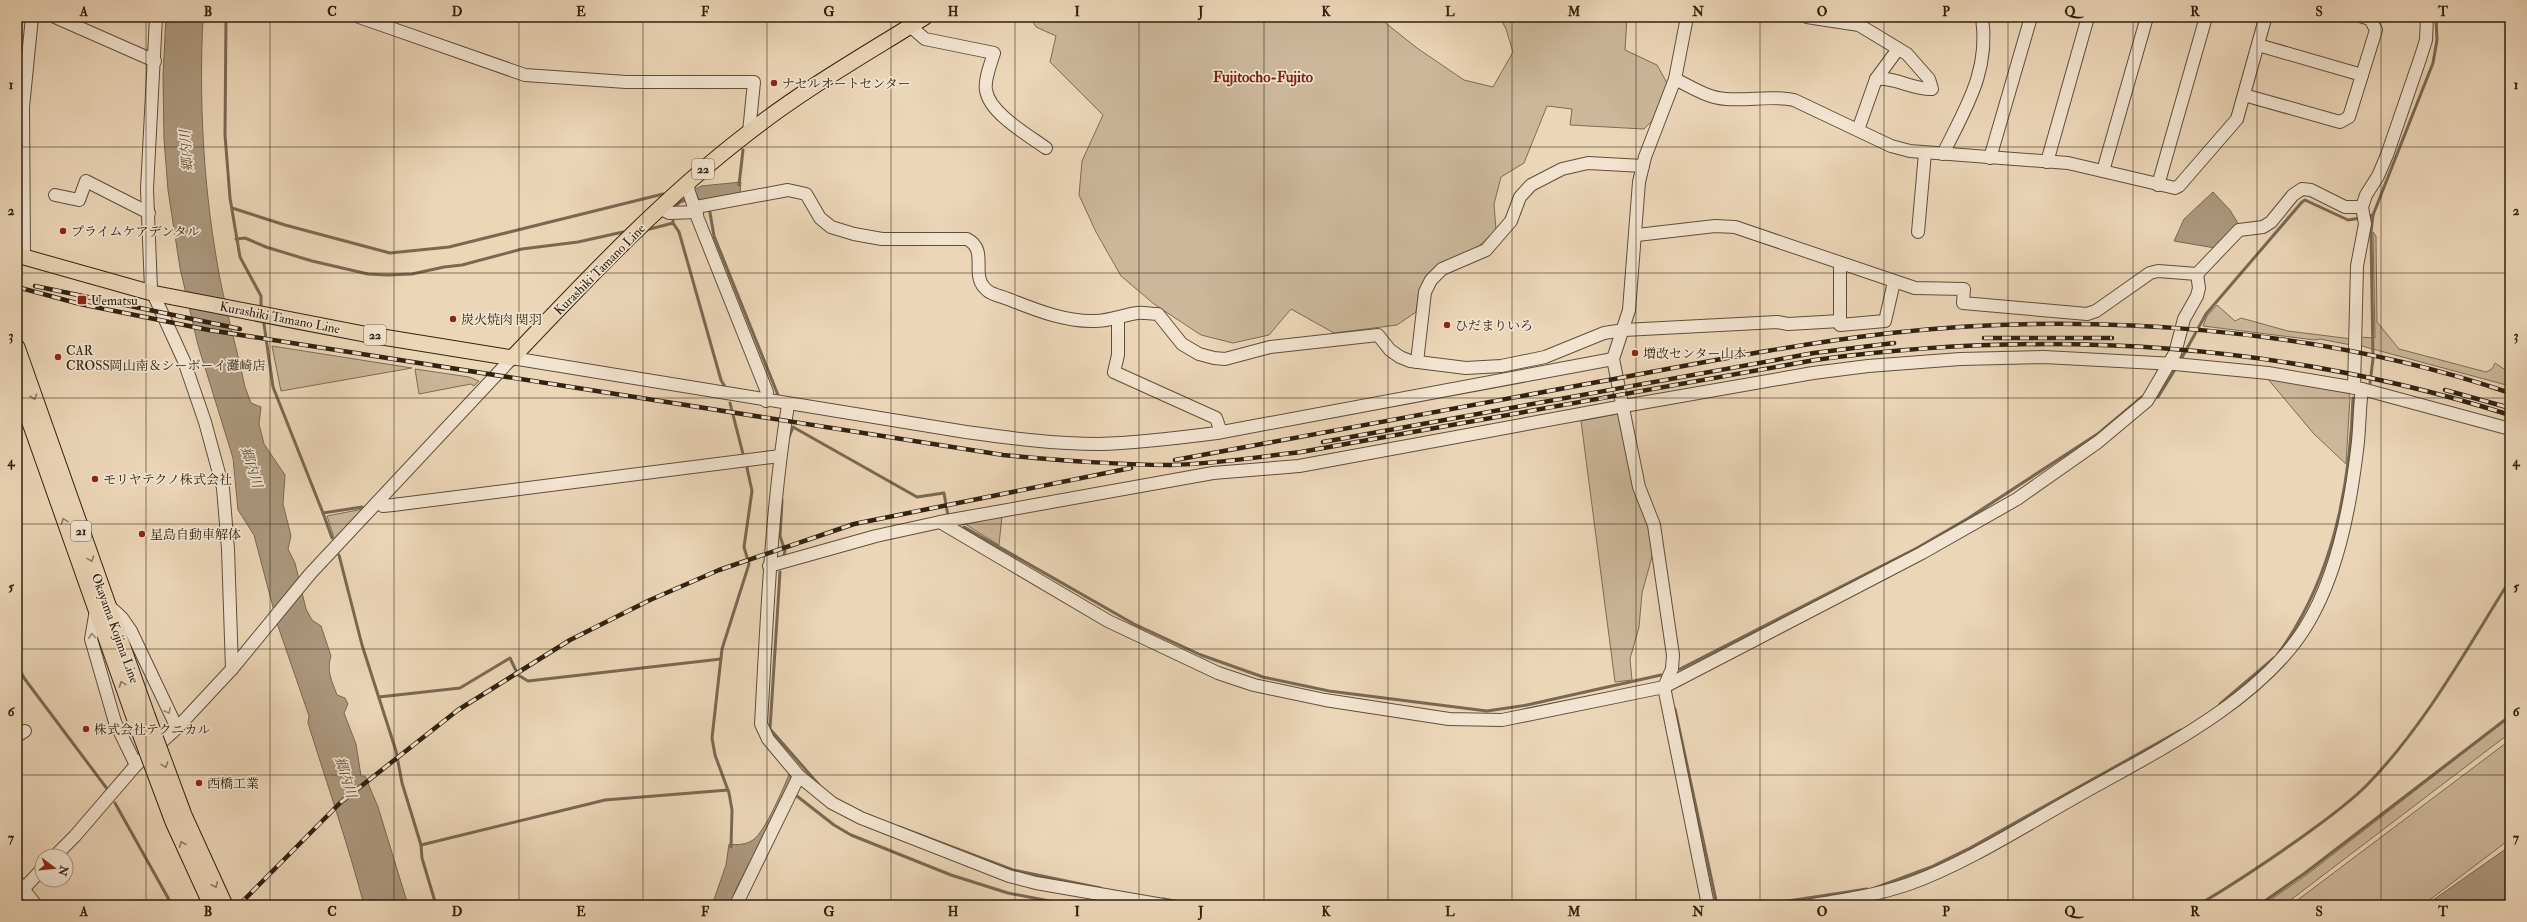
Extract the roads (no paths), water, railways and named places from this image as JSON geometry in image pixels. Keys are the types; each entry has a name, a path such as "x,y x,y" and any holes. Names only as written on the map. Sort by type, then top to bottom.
{"main road":[{"name":"Kurashiki Tamano Line","path":"20,256 156,294 364,334 512,358 602,263 669,211 697,200 749,132 810,88 925,17"},
{"name":"Okayama Kojima Line","path":"17,347 77,538"},
{"name":"Okayama Kojima Line","path":"17,386 77,538 102,607 141,718 173,822 210,905"},
{"name":"Okayama Kojima Line","path":"141,718 225,905"}],"street":[{"path":"20,256 23,107 32,17"},
{"path":"55,17 155,61"},
{"path":"156,17 148,189 148,213 156,294 184,361 205,422 223,488 228,550 232,669"},
{"path":"359,17 525,75 626,82 754,82 749,132"},
{"path":"1687,17 1674,79 1643,166 1639,182 1637,235 1629,310 1624,330 1613,359 1624,406 1639,487 1654,525 1673,655 1672,669 1664,687 1708,905"},
{"path":"1807,17 1859,26 1907,54 1929,79 1932,89 1925,89 1887,78 1876,79"},
{"path":"1943,154 1980,73 1984,54 1982,17"},
{"path":"1990,158 2031,17"},
{"path":"2047,162 2088,17"},
{"path":"2103,171 2147,17"},
{"path":"2158,185 2206,17"},
{"path":"1674,79 1710,96 1726,99 1778,97 1794,100 1891,146 1943,154 2068,164 2175,188 2179,186 2237,119 2265,19 2263,17"},
{"path":"2244,95 2340,122 2349,117 2376,30 2370,19 2363,17"},
{"path":"1812,905 1869,896 1910,883 1956,863 2185,734 2232,702 2279,662 2305,628 2329,578 2352,484 2358,449 2357,266 2366,194 2378,176 2387,155 2413,81 2426,40 2427,17"},
{"path":"910,26 925,39 994,53 985,89 990,100 1005,119 1046,148"},
{"path":"2258,45 2362,75"},
{"path":"1858,130 1876,79 1898,50"},
{"path":"1918,232 1925,152"},
{"path":"1417,362 1425,292 1431,280 1442,269 1486,250 1512,221 1520,196 1531,185 1562,169 1588,163 1643,166"},
{"path":"55,194 79,200 86,181 148,213"},
{"path":"2197,274 2239,230 2263,227 2271,222 2293,195 2302,189 2311,190 2363,214"},
{"path":"669,211 697,200 788,190 799,191 806,194 820,218 831,227 854,234 888,240 919,240 957,237 975,243 978,248 979,277 982,285 989,291 1027,307 1073,321 1096,321 1118,318 1138,312 1158,314 1182,344 1199,354 1214,358 1225,359 1270,347 1378,335 1390,350 1400,357 1417,362 1466,368 1501,366 1545,357 1604,333 1624,330 1777,322 1788,324 1840,321"},
{"path":"697,200 768,392 766,401"},
{"path":"1637,235 1715,226 1735,227 1915,288 1964,289 1963,303 2087,314 2096,311 2150,272 2158,271 2197,274"},
{"path":"1840,263 1840,325 1885,322 1894,282"},
{"path":"940,522 1108,621 1199,665 1254,685 1325,700 1476,721 1502,720 1664,687 1922,553 2017,499 2098,442 2150,397 2176,364 2184,319 2197,296 2199,288 2197,274"},
{"path":"1118,318 1118,355 1114,372 1216,418 1221,432"},
{"path":"769,566 876,536 940,522 1213,474 1299,466 1813,373 1883,365 1960,359 2044,357 2176,364 2268,373 2358,388 2510,429"},
{"path":"64,848 136,765 176,728 232,669 310,574 512,358 788,405 966,432 1063,443 1130,443 1221,432 1613,359"},
{"path":"788,405 780,456 769,566 761,724 764,733 795,771 832,803 861,818 1009,876 1036,883 1163,905"},
{"path":"378,502 383,506 393,505 780,456"},
{"path":"136,765 115,722 91,639 102,607 122,618 131,631 176,728"},
{"path":"736,905 791,792 795,771"},
{"path":"34,876 19,888 36,905"}],"water":[{"name":"郷内川","path":"166,17 203,17 202,109 208,201 220,278 245,387 251,403 261,407 259,424 264,444 285,475 283,504 291,536 288,549 295,563 306,609 312,620 321,626 331,656 329,671 337,695 345,698 348,704 344,713 356,744 361,776 365,776 378,807 408,905 364,905 308,723 309,716 278,626 254,535 238,510 233,458 198,345 180,268 168,190 164,139 163,76"},
{"path":"741,182 740,194 700,201 694,190 701,186"},
{"path":"2213,192 2230,210 2239,225 2215,248 2174,241 2184,219"},
{"path":"790,772 792,774 787,790 735,891 731,905 712,905 726,865 729,844 744,844 753,840 758,835 774,809"},
{"path":"2510,846 2510,895 2498,905 2426,905"}],"waterway":[{"path":"226,17 225,135 230,198 240,257 261,296 261,305"},
{"path":"2370,383 2373,359 2371,232 2373,215 2433,63 2437,40 2436,17"},
{"path":"739,185 743,150"},
{"path":"232,208 285,225 390,253 449,247 663,194"},
{"path":"673,209 680,202 688,199"},
{"path":"2180,361 2206,314 2302,202 2305,200 2348,220 2361,218"},
{"path":"709,207 714,236 778,395"},
{"path":"646,230 673,223 673,215"},
{"path":"2366,217 2373,215"},
{"path":"673,223 679,232 721,380 725,387"},
{"path":"236,239 245,238 266,247 312,261 368,274 387,275 412,274 444,267 462,265 522,249 578,242 623,232"},
{"path":"264,324 273,387 323,513 362,507"},
{"path":"2154,397 2158,397 2176,368"},
{"path":"1680,669 1917,548 1967,519 2099,433 2142,397 2146,397"},
{"path":"2278,654 2297,625 2312,596 2325,564 2335,532 2348,466 2353,398"},
{"path":"730,403 744,458"},
{"path":"789,437 793,427 917,497 944,493 948,516"},
{"path":"731,847 732,810 729,793 715,755 712,738 722,649 749,564 744,547 752,491 746,463"},
{"path":"782,500 780,536 785,551 784,555"},
{"path":"323,513 332,538"},
{"path":"964,527 1134,624 1201,655 1263,677 1329,691 1487,711 1527,705 1661,675"},
{"path":"339,555 362,645 396,751 402,783 421,845 422,858 436,905"},
{"path":"780,572 770,729 820,786"},
{"path":"2198,905 2225,889 2302,837 2327,819 2366,786 2407,739 2443,687 2510,580"},
{"path":"379,697 460,688 510,658 518,675 528,681 721,659"},
{"path":"2220,704 2274,658"},
{"path":"17,664 24,678 108,790"},
{"path":"1675,709 1717,905"},
{"path":"2259,905 2305,873 2510,716"},
{"path":"1875,888 1931,867 1970,848 2181,730"},
{"path":"421,845 605,800 728,790"},
{"path":"793,793 834,825 851,835 951,875 1008,893 1070,905"},
{"path":"115,803 172,905"},
{"path":"899,827 1013,870 1100,888"},
{"path":"1762,905 1867,889"},
{"path":"1163,899 1198,905"}],"railway":[{"path":"35,286 240,329"},
{"path":"17,287 80,304 209,330 1003,455 1108,463 1171,465 1236,460 1301,452 1815,360 1903,350 1991,345 2079,344 2166,348 2253,358 2339,372 2425,391 2510,415"},
{"path":"1175,460 1773,350 1891,333 1967,327 2045,324 2125,325 2204,330 2283,340 2361,353 2437,371 2510,393"},
{"path":"1984,338 2112,338"},
{"path":"1323,442 1814,353 1894,343"},
{"path":"2445,390 2510,408"},
{"path":"239,905 341,802 458,710 570,640 650,600 719,570 854,524 1131,468"}],"place":[{"name":"ナセルオートセンター","path":"774,83"},
{"name":"プライムケアデンタル","path":"63,231"},
{"name":"Uematsu","path":"82,300"},
{"name":"炭火焼肉 関羽","path":"453,319"},
{"name":"ひだまりいろ","path":"1447,325"},
{"name":"増改センター山本","path":"1635,353"},
{"name":"CAR CROSS岡山南＆シーボーイ灘崎店","path":"58,357"},
{"name":"モリヤテクノ株式会社","path":"95,479"},
{"name":"星島自動車解体","path":"142,534"},
{"name":"株式会社テクニカル","path":"86,729"},
{"name":"西橋工業","path":"199,783"}],"district":[{"name":"Fujitocho-Fujito","path":"1263,77"}]}
